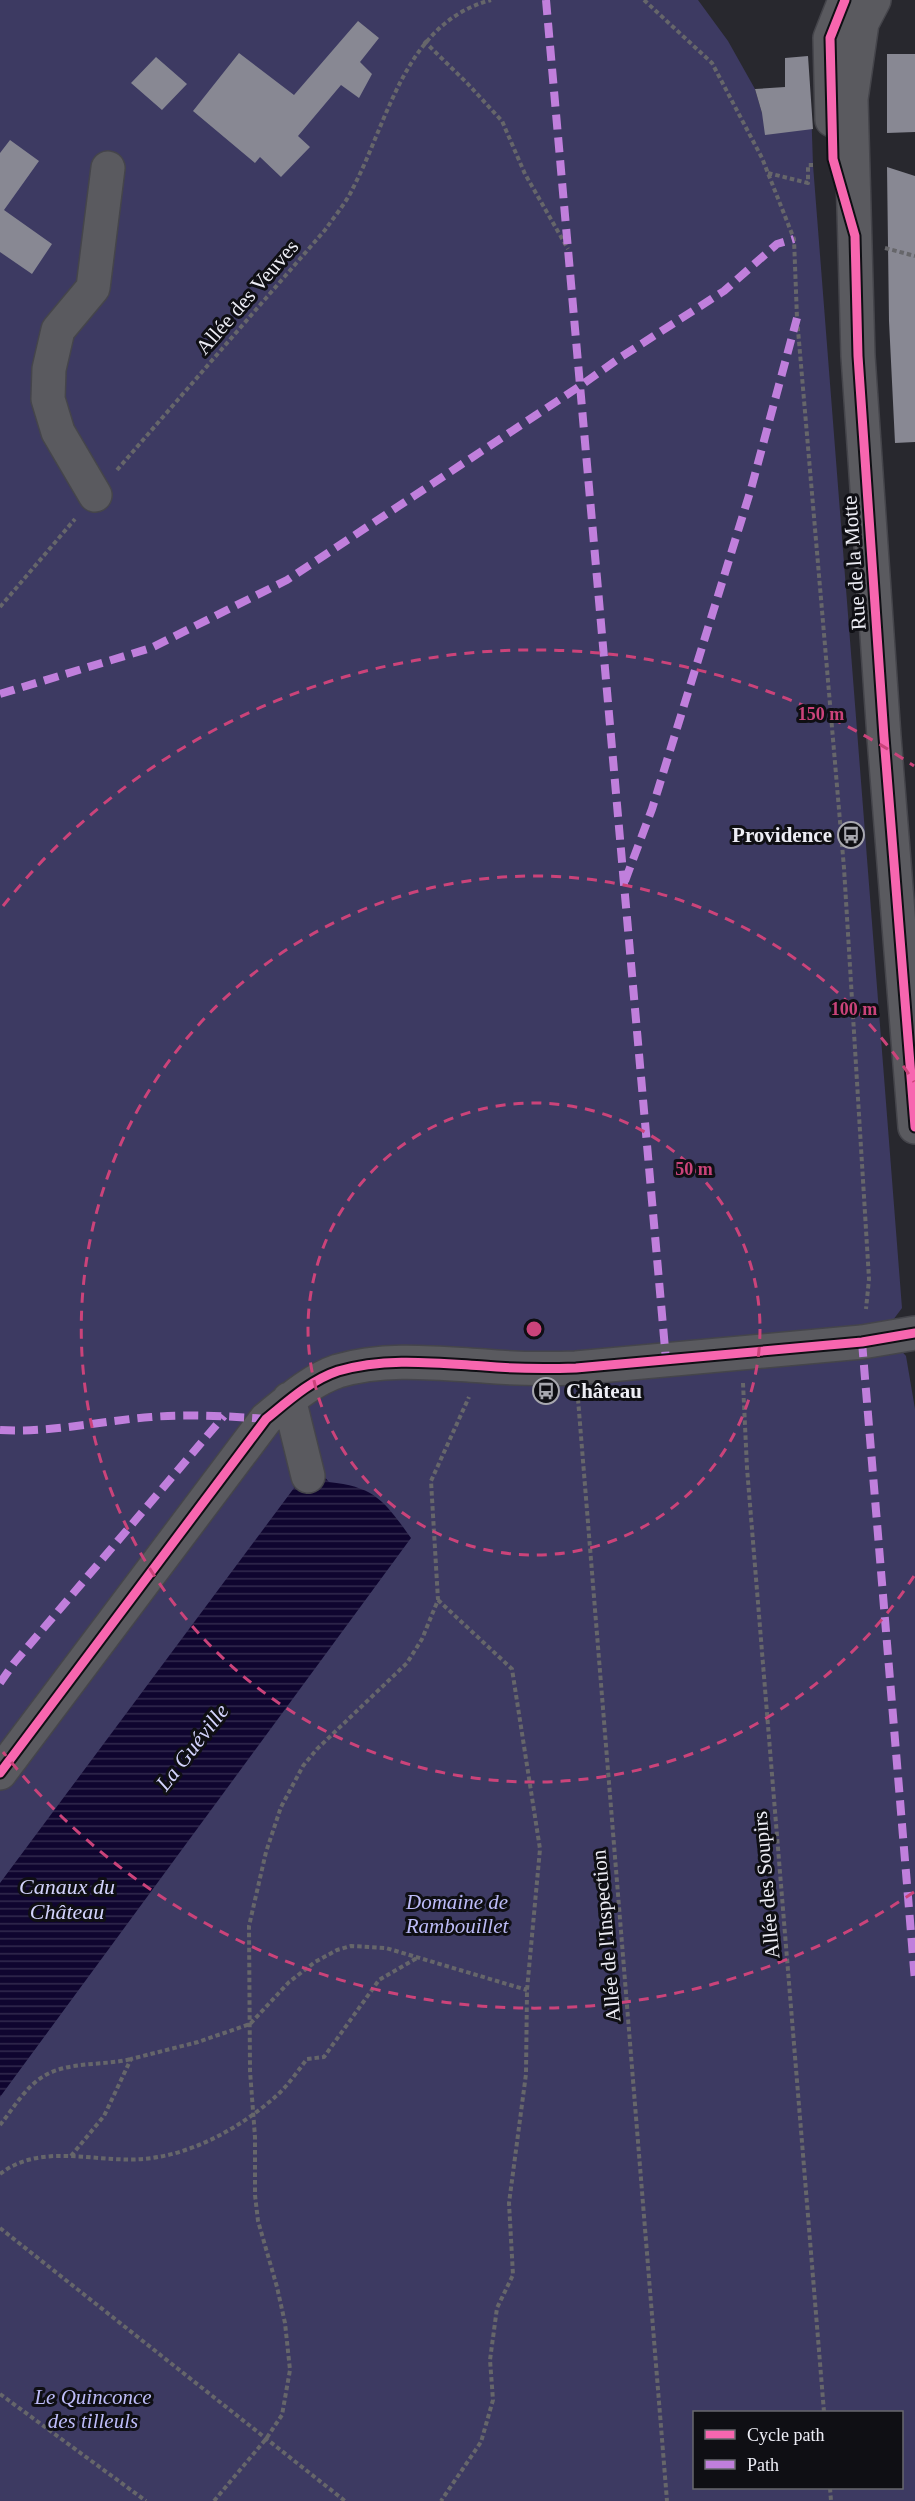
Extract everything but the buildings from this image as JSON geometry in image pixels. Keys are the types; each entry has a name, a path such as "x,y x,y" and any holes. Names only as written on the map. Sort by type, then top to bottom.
{"street":[{"name":"Rue de la Motte","path":"844,0 830,38 833,159 867,241"},
{"name":"Rue de la Motte","path":"874,0 862,23 851,99 867,241 858,356 881,701 915,1127"},
{"path":"95,495 58,432 48,399 50,369 58,330 93,288 108,168"},
{"path":"0,1773 266,1419 308,1386 338,1371 371,1365 427,1361 529,1370 576,1368 742,1355 862,1342 915,1333"},
{"path":"289,1399 308,1476"}],"path":[{"path":"644,0 712,63 768,173 794,239 798,330 846,892 869,1279 862,1342"},
{"path":"424,41 502,121 525,174 568,249"},
{"path":"768,173 808,183 808,165 813,165"},
{"path":"867,241 915,256"},
{"path":"214,2501 266,2439 282,2415 290,2370 285,2323 258,2221 255,2195 255,2137 251,2114 249,1926 266,1852 281,1807 303,1766 317,1749 407,1663 422,1640 438,1600 430,1481 484,1366"},
{"path":"438,1600 512,1669 540,1850 527,1990 526,2074 509,2203 513,2275 497,2308 490,2360 493,2400 481,2442 441,2501"},
{"path":"0,2125 44,2076 65,2068 131,2059 198,2042 250,2024 289,1982 315,1962 351,1946 369,1946 417,1958 527,1990"},
{"path":"0,2174 12,2165 39,2156 113,2160 144,2159 192,2150 275,2097 307,2060 324,2057 380,1980 417,1958"},
{"path":"71,2156 104,2116 131,2059"},
{"path":"0,2228 345,2501"},
{"path":"0,2394 147,2501"}],"green space":[{"name":"Domaine de Rambouillet","path":"0,0 698,0 728,41 755,89 762,113 811,105 813,165 902,1308 893,1320 892,1335 896,1345 906,1356 915,1409 915,2501 0,2501"}],"water":[{"name":"Canaux du Château","path":"321,1473 329,1482 358,1488 378,1498 411,1538 0,2097 0,1883 294,1488 293,1480"}],"marked path":[{"path":"546,0 666,1360"},
{"path":"0,694 151,648 287,580 724,291 777,244 794,239"},
{"path":"625,881 652,809 751,489 797,318"},
{"path":"862,1342 915,1981"},
{"path":"0,1430 57,1428 166,1416 266,1419"},
{"path":"0,1683 14,1663 224,1416"}],"cycle path":[{"path":"845,0 830,38 833,159 855,236 858,356 884,737 915,1127"},
{"path":"0,1773 266,1419 300,1392 328,1375 356,1367 392,1362 541,1369 576,1368 862,1342 915,1333"}],"place":[{"name":"Providence","path":"851,835"},
{"name":"Château","path":"546,1391"}],"water label":[{"name":"La Guéville","path":"192,1747"}],"park label":[{"name":"Le Quinconce des tilleuls","path":"93,2409"}]}
